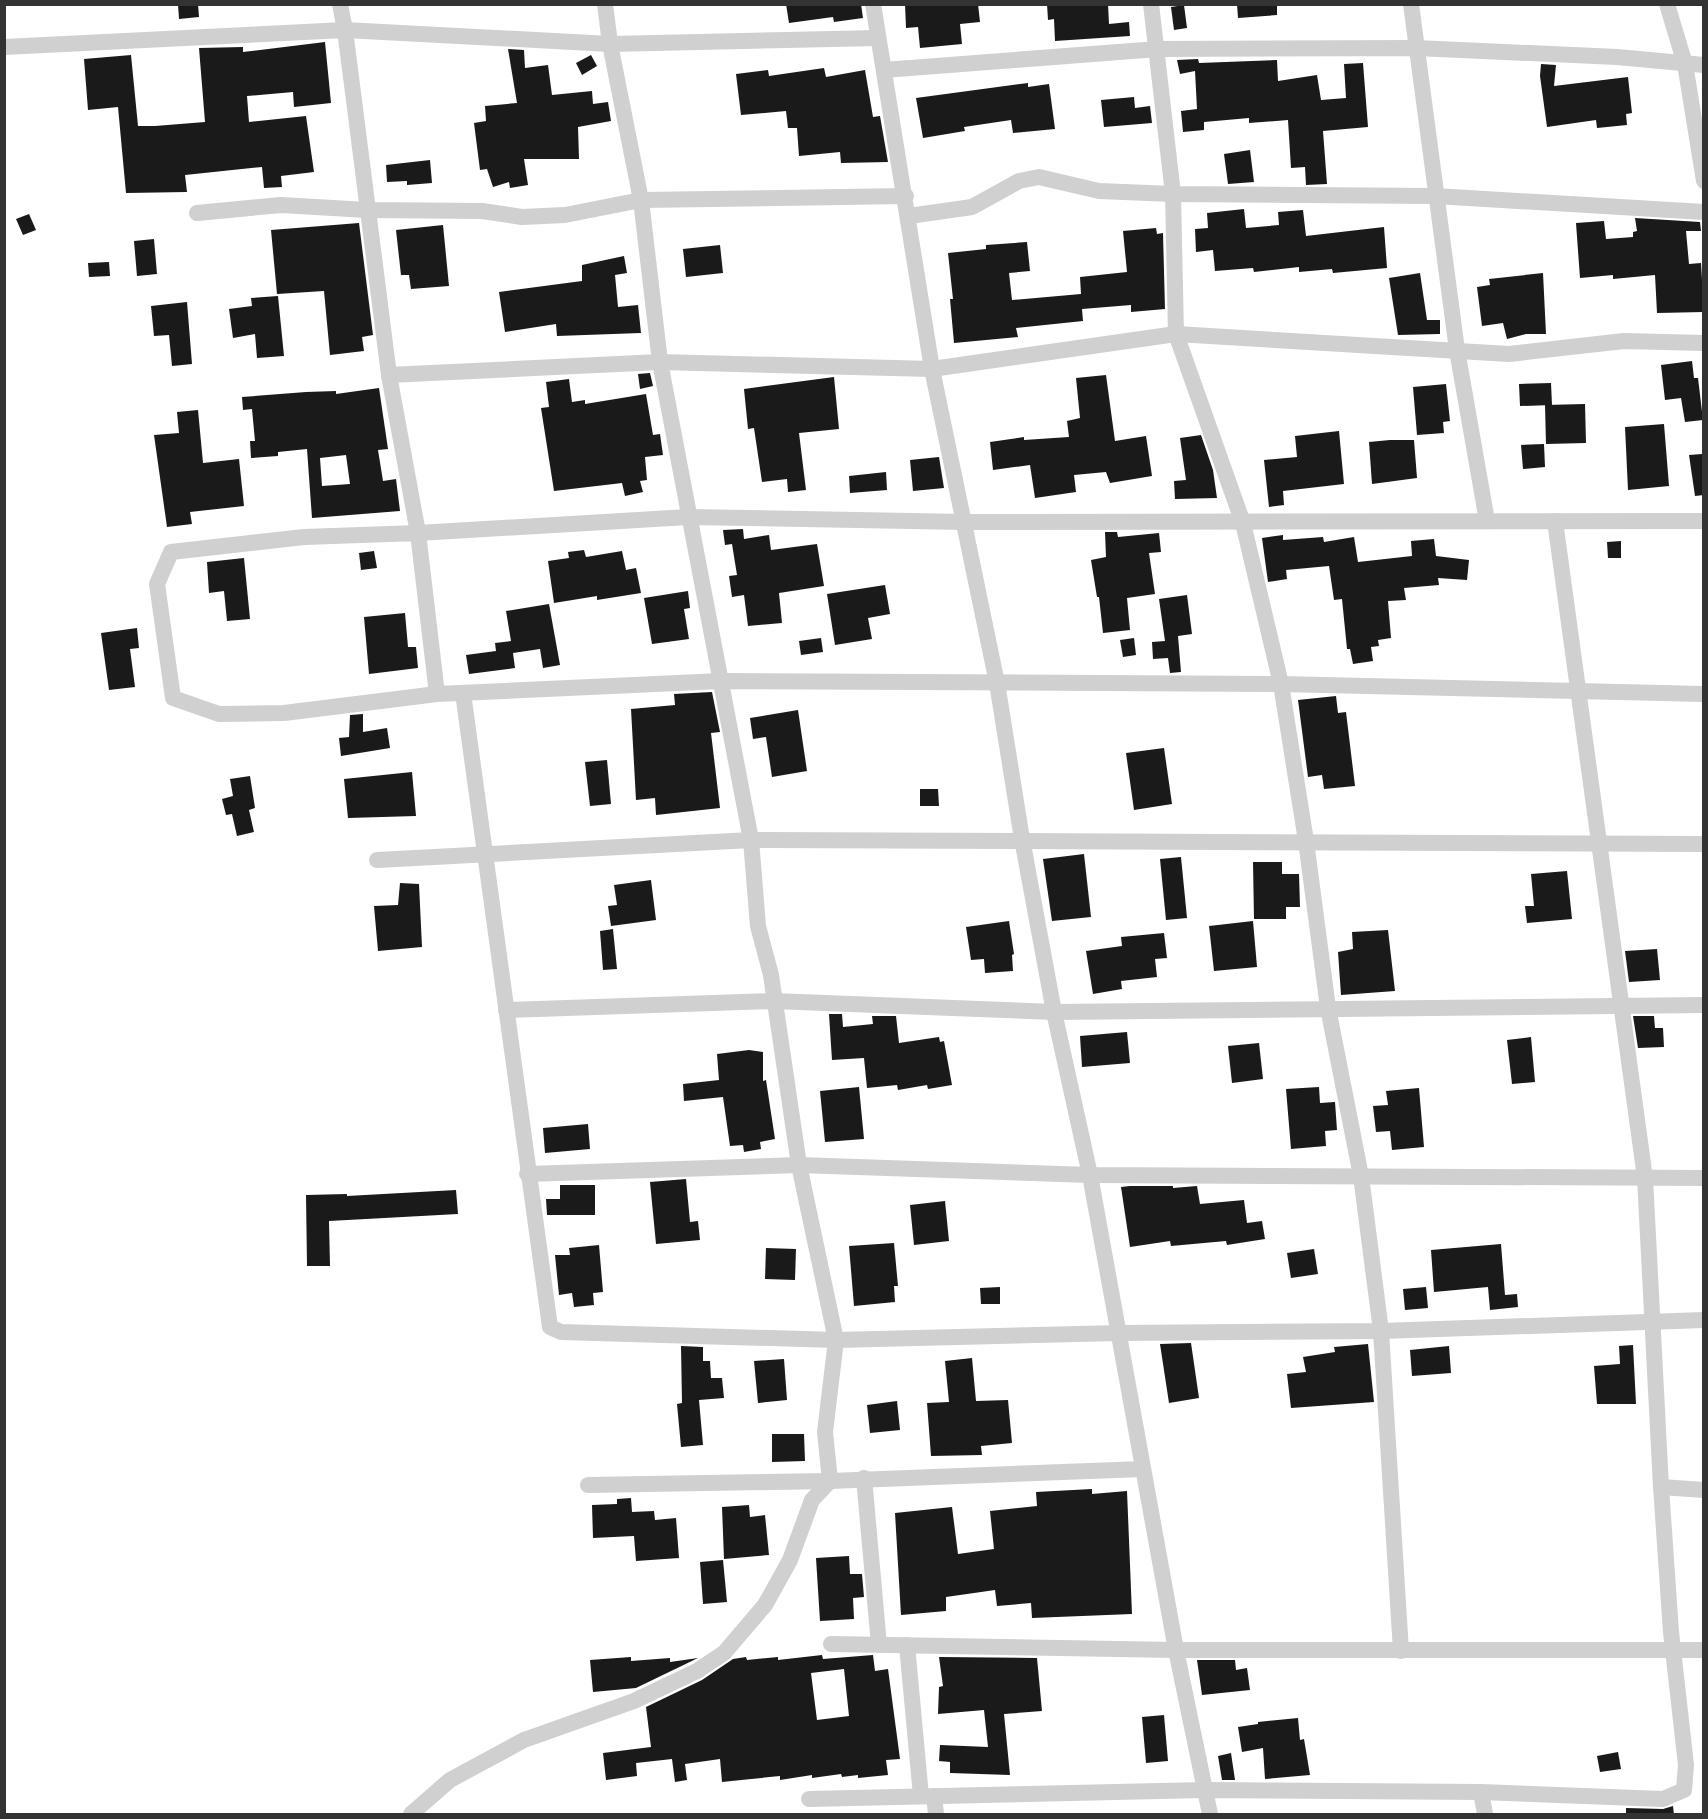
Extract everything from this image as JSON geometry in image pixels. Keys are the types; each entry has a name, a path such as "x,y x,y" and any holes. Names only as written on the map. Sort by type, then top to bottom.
{"street":[{"path":"339,4 345,30 389,375 418,533 437,694"},
{"path":"411,1815 450,1780 524,1740 634,1701 697,1671 724,1653 765,1605 790,1560 812,1500 830,1481 825,1432 836,1340 799,1165 771,975 758,926 751,840 660,362 641,200 604,4"},
{"path":"873,4 906,196 932,369 997,683 1022,839 1054,1012 1090,1175 1176,1650 1210,1815"},
{"path":"1151,4 1173,194 1176,334 1243,523 1281,684 1306,841 1328,1008 1361,1176 1381,1331 1401,1651"},
{"path":"1411,4 1457,350 1487,521"},
{"path":"1667,4 1685,64 1704,182"},
{"path":"4,47 345,30 610,44 878,38"},
{"path":"884,70 1158,49 1416,48 1617,57 1704,64"},
{"path":"909,216 972,207 1019,181 1039,177 1099,191 1173,194 1435,196 1704,212"},
{"path":"197,213 280,205 367,210 482,211 522,217 565,215 641,200 906,196"},
{"path":"389,375 660,362 932,369 1176,334 1509,354 1624,341 1704,343"},
{"path":"1704,521 965,522 688,517 418,533 304,537 171,552 157,584 173,698 219,714 284,713 437,694 720,681 1281,684 1704,693"},
{"path":"808,1799 1204,1790 1481,1792 1663,1799 1684,1790 1686,1765 1674,1650 1650,1323 1645,1178 1555,521"},
{"path":"463,693 527,1174 550,1327 561,1332 836,1340 1118,1333 1381,1331 1704,1320"},
{"path":"377,860 751,840 1022,839 1704,844"},
{"path":"506,1010 774,1001 1054,1012 1704,1005"},
{"path":"527,1174 799,1165 1090,1175 1704,1178"},
{"path":"588,1485 830,1481 1143,1469"},
{"path":"864,1478 879,1645"},
{"path":"1661,1487 1704,1490"},
{"path":"831,1644 1176,1650 1704,1650"},
{"path":"907,1645 927,1796 936,1815"},
{"path":"1481,1792 1485,1815"}],"building":[{"path":"178,4 198,4 199,17 179,19"},
{"path":"786,4 861,4 863,18 834,22 833,17 789,23"},
{"path":"905,4 978,4 980,22 960,24 962,44 920,48 918,27 906,28"},
{"path":"1047,4 1108,4 1109,24 1129,22 1130,36 1055,41 1054,19 1048,20"},
{"path":"1237,4 1277,4 1277,15 1238,18"},
{"path":"1184,5 1187,28 1174,30 1171,7"},
{"path":"325,42 331,103 294,107 293,92 247,96 249,122 306,116 314,172 281,176 282,187 264,188 262,167 185,175 187,192 126,193 118,107 88,110 84,59 131,55 138,126 155,126 205,122 199,48 243,47 243,52"},
{"path":"508,49 524,50 525,68 548,65 552,95 592,91 593,104 608,102 611,121 578,127 579,159 524,159 528,185 510,188 509,182 493,187 487,169 480,170 474,123 486,121 485,106 517,103"},
{"path":"591,55 597,66 582,75 576,63"},
{"path":"1198,59 1199,63 1277,60 1278,81 1317,75 1321,100 1346,98 1344,64 1363,63 1368,127 1323,131 1327,184 1306,185 1305,167 1291,168 1288,120 1249,123 1249,118 1204,122 1204,130 1183,132 1181,111 1197,109 1195,71 1180,74 1177,60"},
{"path":"1541,64 1556,65 1554,86 1628,77 1632,113 1626,114 1627,125 1597,128 1596,120 1547,127 1540,76"},
{"path":"824,68 826,77 865,70 873,117 880,116 888,162 841,163 840,152 799,156 797,128 788,128 786,111 741,115 736,74 768,70 769,76"},
{"path":"1028,83 1028,87 1049,84 1055,129 1013,133 1011,120 964,127 965,131 923,138 916,98"},
{"path":"1134,97 1135,108 1150,106 1152,123 1104,127 1101,100"},
{"path":"1250,150 1254,182 1228,184 1224,154"},
{"path":"430,160 432,183 407,185 407,181 387,182 386,165"},
{"path":"1244,209 1246,228 1279,225 1278,212 1303,210 1306,236 1384,227 1387,268 1333,273 1332,269 1299,272 1299,267 1254,272 1253,268 1215,271 1213,250 1196,252 1195,229 1208,228 1207,213"},
{"path":"29,214 36,230 23,235 16,219"},
{"path":"1635,218 1700,222 1701,231 1686,231 1689,264 1701,263 1704,312 1657,313 1655,275 1613,279 1613,275 1580,278 1576,223 1604,221 1606,239 1633,237 1633,232 1637,231"},
{"path":"359,223 373,335 362,337 364,351 330,355 324,291 277,294 271,230"},
{"path":"443,225 449,286 411,289 409,275 401,275 396,230"},
{"path":"1156,228 1157,234 1163,233 1165,309 1131,312 1131,305 1082,309 1083,321 1016,328 1018,337 954,343 950,299 953,299 948,253 986,249 986,245 1027,242 1030,271 1009,273 1012,300 1081,294 1080,277 1127,272 1123,231"},
{"path":"154,239 157,274 137,276 134,241"},
{"path":"720,245 723,273 686,277 683,249"},
{"path":"624,256 627,273 615,275 618,307 638,305 641,333 557,336 556,324 505,332 499,292 582,281 582,265"},
{"path":"109,262 110,276 89,277 88,263"},
{"path":"1420,273 1427,320 1440,320 1440,334 1398,335 1389,278"},
{"path":"1543,273 1546,334 1526,334 1507,339 1503,323 1482,326 1477,287 1490,285 1489,279"},
{"path":"278,296 284,356 257,358 255,334 233,338 229,309 252,306 251,298"},
{"path":"187,302 192,364 172,366 169,335 154,336 151,306"},
{"path":"1692,361 1694,378 1698,378 1703,420 1685,422 1681,398 1665,400 1661,365"},
{"path":"650,373 653,386 640,389 638,374"},
{"path":"1106,375 1115,441 1146,436 1152,476 1110,483 1106,472 1074,475 1076,492 1035,498 1030,465 993,470 990,442 1024,437 1024,440 1069,437 1067,421 1080,418 1076,378"},
{"path":"834,377 839,429 799,433 806,490 788,492 787,479 762,482 754,428 748,429 744,389"},
{"path":"569,379 572,402 585,400 585,404 646,394 653,435 660,434 663,455 645,457 647,480 640,481 643,492 625,496 622,483 554,491 541,408 549,407 546,382"},
{"path":"1551,383 1552,405 1520,406 1519,384"},
{"path":"1446,384 1450,421 1443,422 1444,433 1417,435 1413,387"},
{"path":"379,388 388,449 378,450 383,481 396,479 400,511 312,518 307,449 278,452 278,456 251,458 250,441 255,441 252,409 243,410 242,397 336,391 336,394","holes":["346,455 350,484 322,486 320,458"]},
{"path":"1585,404 1586,443 1546,444 1545,405"},
{"path":"198,410 203,463 239,459 244,506 190,512 192,524 167,527 154,435 179,433 177,412"},
{"path":"1664,424 1669,486 1628,490 1625,427"},
{"path":"1339,431 1344,484 1283,491 1284,505 1269,507 1264,460 1297,457 1295,436"},
{"path":"1201,435 1213,470 1217,498 1175,499 1174,481 1186,480 1180,438"},
{"path":"1414,440 1417,478 1372,484 1369,442"},
{"path":"1544,444 1545,467 1523,469 1521,445"},
{"path":"1702,454 1704,495 1695,496 1689,455"},
{"path":"939,457 944,488 913,491 910,460"},
{"path":"886,472 887,490 850,493 849,476"},
{"path":"743,529 744,539 769,535 771,550 817,544 824,586 779,593 782,623 748,626 744,595 732,597 729,576 737,575 732,544 725,545 723,530"},
{"path":"1105,532 1117,532 1118,537 1159,533 1161,552 1149,553 1155,594 1127,598 1130,630 1103,633 1099,597 1097,597 1091,560 1106,557"},
{"path":"1283,535 1283,540 1323,537 1324,542 1354,537 1358,562 1412,556 1411,541 1434,539 1436,556 1469,560 1467,580 1438,578 1439,585 1404,588 1406,600 1388,601 1391,638 1378,640 1379,646 1371,647 1373,661 1353,664 1350,649 1347,649 1342,599 1334,600 1329,566 1286,570 1287,579 1268,582 1262,538"},
{"path":"1621,541 1621,558 1608,558 1607,542"},
{"path":"584,550 586,557 622,551 626,570 636,568 641,593 597,600 597,596 554,603 548,561 569,558 568,552"},
{"path":"374,551 377,568 361,570 359,553"},
{"path":"244,558 250,619 227,621 224,591 209,593 207,562"},
{"path":"885,585 890,614 868,618 872,639 835,645 827,594"},
{"path":"688,591 690,608 684,609 689,639 652,644 644,598"},
{"path":"1187,595 1192,634 1178,636 1181,672 1170,673 1168,658 1153,659 1152,642 1165,641 1159,599"},
{"path":"549,604 560,665 543,668 540,649 513,653 515,668 469,674 466,655 496,651 495,643 511,641 506,611"},
{"path":"405,613 408,647 416,647 418,668 369,674 364,617"},
{"path":"137,628 139,648 130,649 135,687 109,690 101,633"},
{"path":"821,638 823,652 801,655 799,641"},
{"path":"1134,638 1136,655 1123,657 1120,640"},
{"path":"712,692 720,732 711,733 720,808 656,815 655,798 636,800 631,709 675,705 674,694"},
{"path":"1336,696 1338,713 1346,712 1355,786 1324,789 1322,775 1308,777 1298,700"},
{"path":"798,710 807,771 772,777 766,737 753,739 750,718"},
{"path":"363,714 363,732 387,728 390,748 341,756 339,738 349,737 350,715"},
{"path":"1164,748 1172,804 1134,810 1126,753"},
{"path":"607,760 611,804 590,806 585,762"},
{"path":"412,772 416,816 348,818 344,779"},
{"path":"250,776 255,808 249,810 254,832 237,836 232,814 226,815 222,799 233,796 230,779"},
{"path":"920,789 938,789 939,806 920,806"},
{"path":"1084,854 1091,917 1052,921 1043,859"},
{"path":"1181,857 1187,918 1166,920 1160,859"},
{"path":"1253,862 1282,862 1282,874 1299,874 1300,907 1286,907 1286,919 1254,919"},
{"path":"1567,871 1572,919 1527,923 1525,906 1534,906 1531,874"},
{"path":"651,880 656,920 611,926 608,906 617,905 614,885"},
{"path":"400,883 419,884 422,947 378,951 374,906 398,905"},
{"path":"1009,921 1014,954 1012,955 1013,971 985,973 984,959 971,960 966,927"},
{"path":"1253,921 1257,967 1214,971 1209,926"},
{"path":"613,929 617,969 603,970 600,931"},
{"path":"1388,930 1395,991 1341,995 1338,952 1353,949 1352,932"},
{"path":"1164,933 1167,958 1155,959 1157,977 1121,981 1122,989 1093,994 1086,951 1122,946 1121,937"},
{"path":"1657,949 1660,980 1629,982 1625,951"},
{"path":"829,1014 842,1014 843,1027 873,1024 872,1016 896,1016 899,1043 939,1037 940,1042 944,1041 952,1085 928,1089 927,1085 898,1090 897,1085 867,1088 864,1058 832,1060"},
{"path":"1633,1016 1654,1016 1655,1028 1663,1028 1664,1047 1638,1048"},
{"path":"1127,1032 1130,1063 1082,1067 1080,1036"},
{"path":"1531,1037 1535,1082 1512,1084 1507,1040"},
{"path":"1259,1043 1263,1079 1232,1083 1228,1046"},
{"path":"749,1050 763,1052 763,1081 766,1080 775,1139 760,1142 761,1149 744,1152 743,1145 730,1146 723,1097 684,1101 683,1084 719,1080 717,1054"},
{"path":"859,1087 864,1139 825,1142 820,1091"},
{"path":"1319,1087 1320,1103 1335,1102 1337,1130 1325,1131 1326,1146 1291,1149 1286,1089"},
{"path":"1419,1088 1424,1147 1392,1150 1390,1131 1376,1132 1373,1106 1388,1105 1386,1091"},
{"path":"588,1124 590,1149 545,1153 543,1128"},
{"path":"686,1179 690,1222 698,1221 700,1240 656,1244 650,1182"},
{"path":"560,1185 595,1185 595,1215 547,1215 546,1199 560,1199"},
{"path":"1173,1186 1173,1188 1197,1186 1200,1204 1244,1200 1247,1223 1262,1221 1265,1239 1227,1245 1226,1241 1171,1246 1170,1241 1130,1247 1121,1187"},
{"path":"456,1190 458,1214 329,1221 330,1266 307,1266 306,1195 347,1194 347,1196"},
{"path":"945,1201 949,1241 914,1245 910,1205"},
{"path":"894,1243 898,1286 894,1286 895,1302 854,1306 849,1246"},
{"path":"1501,1244 1505,1295 1517,1294 1518,1307 1490,1310 1488,1287 1434,1292 1431,1250"},
{"path":"599,1245 603,1292 593,1293 594,1305 574,1307 572,1293 559,1295 555,1255 570,1255 569,1248"},
{"path":"766,1248 796,1249 795,1280 765,1279"},
{"path":"1314,1249 1318,1274 1291,1278 1287,1253"},
{"path":"1000,1287 1000,1304 981,1304 980,1288"},
{"path":"1426,1287 1428,1308 1405,1310 1403,1289"},
{"path":"1191,1343 1199,1398 1169,1403 1160,1344"},
{"path":"1368,1344 1374,1402 1291,1408 1287,1374 1306,1372 1303,1357 1335,1352 1334,1347"},
{"path":"1633,1345 1636,1404 1597,1404 1594,1366 1620,1364 1619,1346"},
{"path":"681,1346 703,1347 703,1361 710,1361 711,1378 722,1378 724,1398 699,1400 703,1445 681,1447 677,1404 682,1403"},
{"path":"1449,1346 1451,1373 1412,1376 1410,1350"},
{"path":"972,1358 976,1401 1008,1400 1012,1443 981,1446 982,1455 931,1456 927,1403 949,1402 945,1361"},
{"path":"784,1359 787,1400 758,1403 754,1361"},
{"path":"897,1401 900,1430 870,1433 867,1405"},
{"path":"772,1434 804,1434 805,1461 772,1462"},
{"path":"1092,1489 1092,1494 1127,1491 1132,1614 1032,1618 1031,1603 997,1606 995,1590 946,1597 946,1611 901,1615 895,1513 952,1507 958,1554 994,1549 990,1511 1037,1506 1036,1492"},
{"path":"631,1498 632,1512 654,1511 655,1520 676,1518 679,1558 636,1561 634,1536 593,1538 592,1505 617,1504 617,1499"},
{"path":"749,1505 750,1517 765,1515 769,1555 724,1559 722,1507"},
{"path":"849,1556 850,1574 862,1574 864,1597 853,1598 854,1619 820,1621 816,1558"},
{"path":"723,1560 727,1602 703,1604 700,1562"},
{"path":"822,1655 823,1659 873,1655 875,1671 888,1669 900,1759 886,1760 888,1775 858,1778 858,1775 842,1777 841,1774 812,1778 812,1775 780,1780 780,1776 722,1782 720,1759 685,1764 687,1780 675,1782 672,1759 636,1763 637,1776 606,1780 603,1753 651,1747 646,1707 702,1680 733,1659 778,1657 778,1660","holes":["844,1669 849,1716 817,1720 811,1673"]},
{"path":"631,1657 631,1661 670,1658 670,1662 698,1658 636,1688 593,1692 590,1660"},
{"path":"939,1657 1037,1658 1042,1711 1004,1714 1010,1775 950,1773 950,1762 939,1761 940,1745 988,1747 984,1710 938,1714 939,1687 943,1686"},
{"path":"1197,1660 1235,1660 1236,1670 1247,1668 1250,1690 1202,1695"},
{"path":"1164,1715 1168,1761 1146,1763 1142,1717"},
{"path":"1298,1718 1300,1740 1304,1739 1310,1775 1265,1779 1263,1748 1242,1752 1238,1727 1258,1724 1258,1722"},
{"path":"1618,1752 1621,1769 1600,1772 1597,1756"},
{"path":"1231,1753 1235,1780 1222,1780 1218,1756"},
{"path":"1673,1806 1674,1815 1626,1815 1626,1808 1663,1809"}]}
